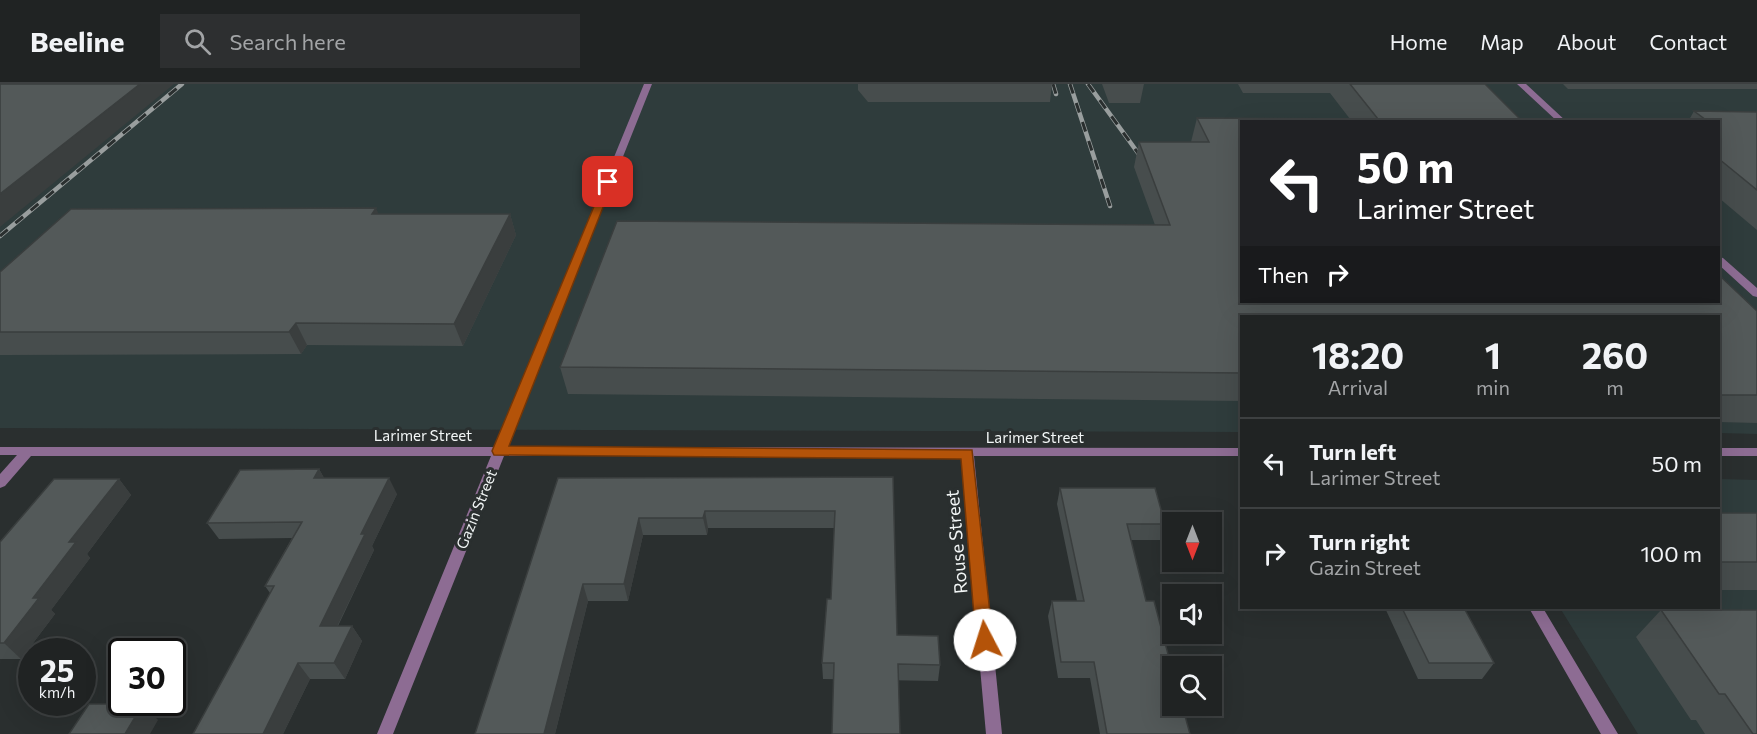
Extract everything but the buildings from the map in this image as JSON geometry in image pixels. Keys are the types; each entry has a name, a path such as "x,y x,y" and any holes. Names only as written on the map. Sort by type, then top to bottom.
{"street":[{"name":"Gazin Street","path":"385,734 648,84"},
{"path":"1521,84 1561,120"},
{"path":"1720,261 1757,294"},
{"name":"Larimer Street","path":"0,451 1240,452"},
{"path":"0,483 28,451"},
{"path":"1720,452 1757,452"},
{"name":"Rouse Street","path":"967,453 993,734"},
{"path":"1537,609 1610,734"}],"shaded area":[{"path":"0,84 1757,84 1757,434 1720,433 1720,315 1240,315 1240,432 0,428"},
{"path":"1720,479 1757,480 1757,734 1638,734 1561,609 1720,609"}],"railway":[{"path":"0,236 182,84"},
{"path":"1053,84 1056,94"},
{"path":"1070,84 1110,206"},
{"path":"1088,84 1146,164"}],"route":[{"path":"608,182 500,451 967,453 985,640"}]}
